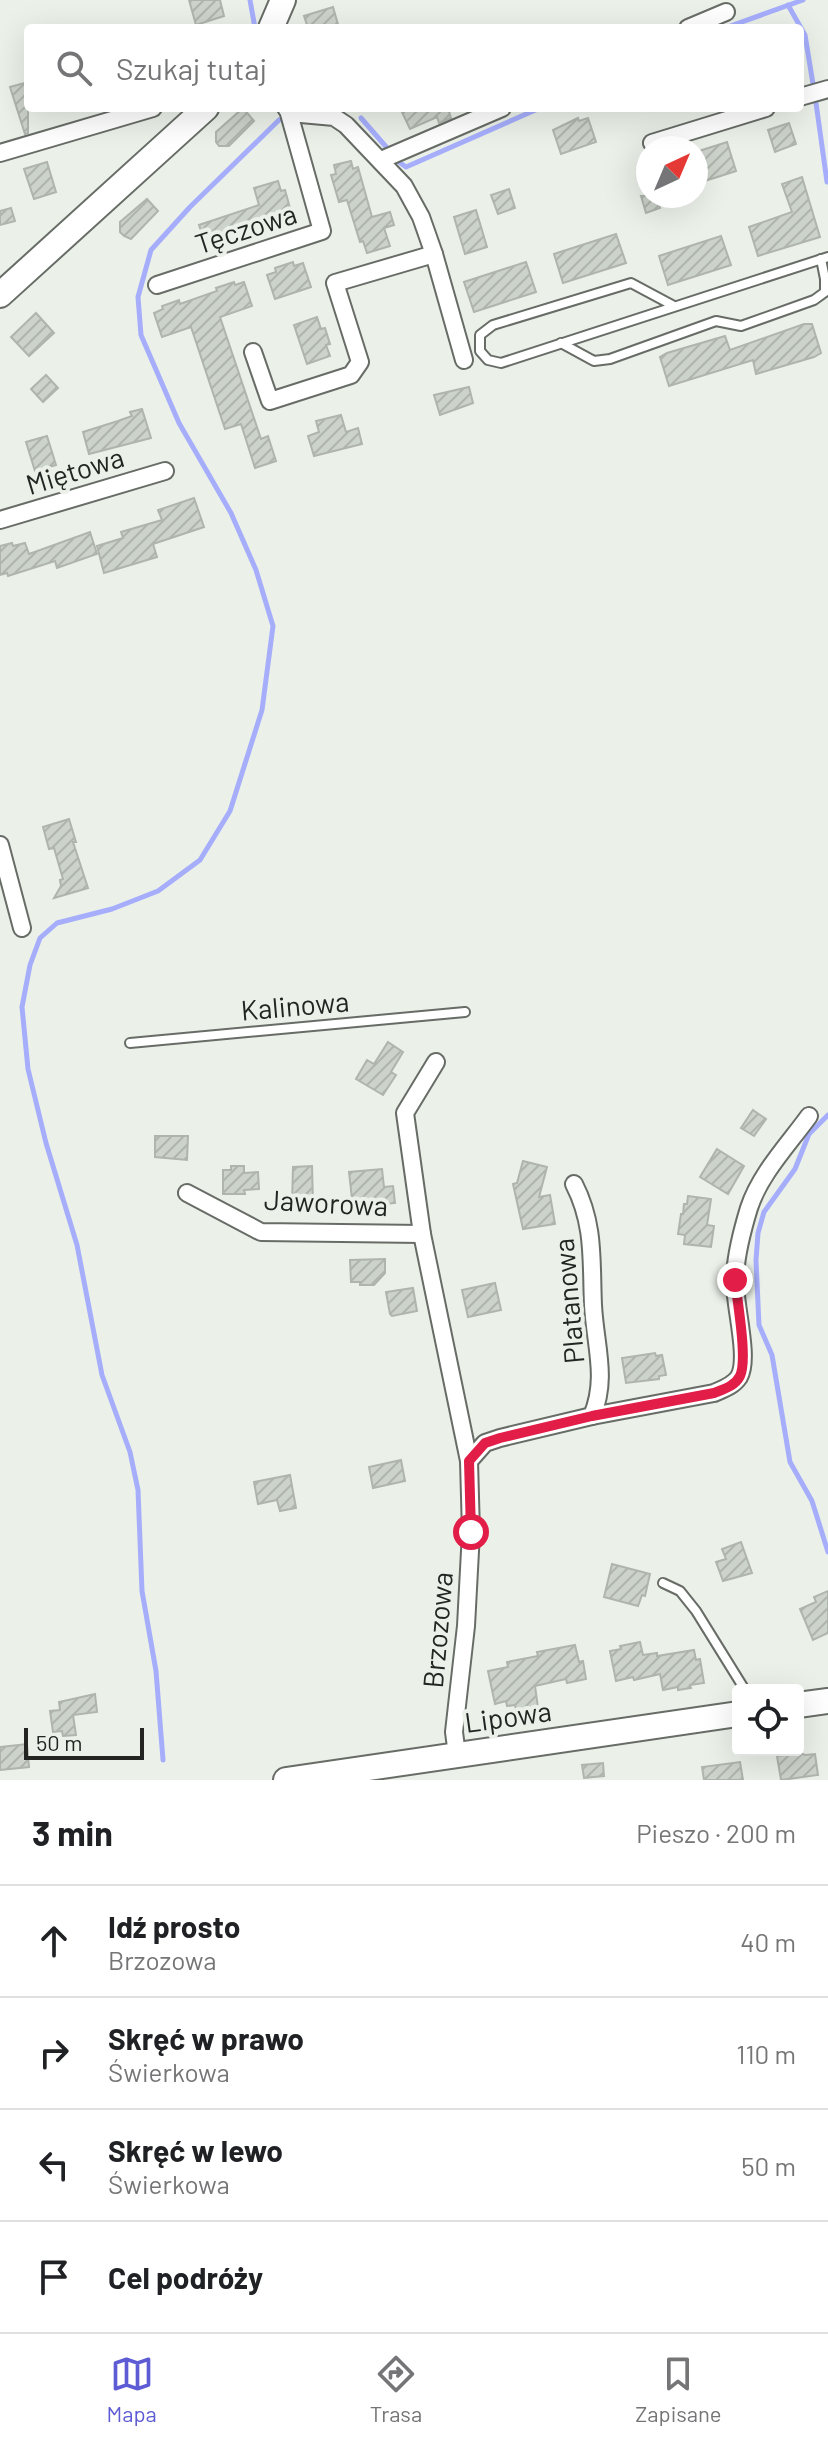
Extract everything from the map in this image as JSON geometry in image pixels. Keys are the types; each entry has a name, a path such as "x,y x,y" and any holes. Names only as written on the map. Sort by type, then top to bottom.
{"street":[{"path":"273,24 287,1"},
{"path":"698,24 726,12"},
{"path":"804,96 828,89"},
{"path":"0,153 139,112"},
{"path":"0,295 199,112"},
{"name":"Tęczowa","path":"157,285 322,231 288,112"},
{"path":"295,112 334,117 346,125 404,186 421,217 434,254 464,360"},
{"path":"381,160 493,112"},
{"path":"675,136 753,112"},
{"path":"253,352 270,401 351,375 360,362 335,283 434,254"},
{"name":"Miętowa","path":"0,520 165,471"},
{"path":"0,845 22,928"},
{"name":"Jaworowa","path":"436,1062 405,1113 422,1234 469,1461"},
{"path":"469,1461 485,1443 500,1438 592,1416 714,1393 732,1385 740,1375 742,1347 735,1280 741,1237 751,1204 768,1171 809,1116"},
{"name":"Platanowa","path":"574,1184 586,1212 591,1237 593,1308 601,1376 598,1401 592,1416"},
{"name":"Jaworowa","path":"187,1193 261,1232 422,1234"},
{"name":"Brzozowa","path":"457,1755 454,1732 466,1626 471,1532 469,1461"},
{"path":"804,1704 828,1701"},
{"name":"Lipowa","path":"286,1780 732,1715"}],"lane":[{"path":"561,343 594,361 610,359 716,321 741,326 814,300 825,292 824,258 674,306 561,343 501,363 488,360 480,351 480,335 493,325 631,283 674,306"},
{"name":"Kalinowa","path":"130,1043 465,1012"},
{"path":"663,1583 680,1591 688,1601 741,1684"}],"building":[{"path":"189,0 220,0 224,16 196,24"},
{"path":"333,7 338,24 307,24 304,16"},
{"path":"24,83 28,133 25,134 10,87"},
{"path":"238,112 246,112 254,121 229,146 219,146 216,132"},
{"path":"402,112 449,112 451,118 439,123 437,117 410,129"},
{"path":"578,118 579,121 588,118 596,142 561,154 553,130"},
{"path":"789,123 796,144 775,152 768,130"},
{"path":"727,142 736,171 708,180 708,148"},
{"path":"351,161 353,169 358,167 372,217 390,212 394,225 384,228 390,246 367,253 363,241 360,242 347,200 339,202 331,175 336,174 334,165"},
{"path":"47,162 56,192 34,199 24,169"},
{"path":"802,177 820,237 758,256 749,227 792,212 782,184"},
{"path":"278,181 281,191 285,190 290,208 286,209 289,218 205,243 199,225 259,205 254,188"},
{"path":"509,189 515,208 498,214 491,195"},
{"path":"147,199 158,211 131,239 124,236 120,232 120,222"},
{"path":"11,208 15,221 0,225 0,211"},
{"path":"476,210 487,247 465,254 454,217"},
{"path":"616,234 626,263 563,283 554,254"},
{"path":"721,236 731,265 668,285 659,256"},
{"path":"293,262 294,266 303,263 311,287 275,299 267,275 276,272 275,268"},
{"path":"526,262 536,292 474,312 464,282"},
{"path":"234,282 235,285 244,282 252,306 220,317 261,439 268,436 276,461 255,468 241,424 225,429 191,327 162,337 154,313 163,309 162,306 179,300 180,304"},
{"path":"36,313 54,333 29,356 11,337"},
{"path":"317,317 321,329 325,328 330,356 307,364 294,325"},
{"path":"804,324 812,324 821,353 814,357 756,374 753,360 669,386 660,357 667,353 725,336 730,350"},
{"path":"46,375 58,388 43,402 31,389"},
{"path":"469,387 473,403 440,415 434,395"},
{"path":"142,409 151,438 89,454 83,432 132,416 130,412"},
{"path":"341,415 346,432 358,428 362,444 314,456 308,436 319,432 316,421"},
{"path":"47,436 56,465 35,471 26,442"},
{"path":"194,498 204,527 153,544 157,557 104,573 97,546 123,538 121,532 162,520 158,510"},
{"path":"90,532 97,554 57,568 55,561 8,576 7,573 0,575 0,546 25,543 29,554"},
{"path":"69,819 88,888 54,898 63,879 54,848 49,849 43,827"},
{"path":"388,1042 403,1052 391,1072 396,1075 383,1095 356,1079 367,1060 374,1064"},
{"path":"753,1110 766,1119 754,1136 741,1128"},
{"path":"155,1136 188,1136 187,1160 155,1157"},
{"path":"717,1149 744,1166 728,1194 700,1177"},
{"path":"523,1161 547,1167 539,1197 550,1195 555,1224 523,1229 513,1184 517,1183"},
{"path":"231,1166 244,1166 244,1173 258,1172 259,1189 244,1190 245,1194 223,1194 223,1170 231,1170"},
{"path":"312,1166 313,1203 292,1203 293,1167"},
{"path":"382,1169 384,1187 393,1186 395,1203 353,1208 349,1172"},
{"path":"688,1196 711,1199 707,1225 714,1226 711,1247 684,1244 685,1235 678,1234"},
{"path":"385,1259 385,1273 374,1285 351,1282 350,1260"},
{"path":"495,1283 501,1310 468,1317 462,1290"},
{"path":"413,1288 417,1311 392,1316 386,1292"},
{"path":"655,1353 656,1356 662,1355 666,1375 659,1376 659,1379 626,1383 622,1358"},
{"path":"401,1460 405,1481 373,1488 369,1467"},
{"path":"290,1475 296,1508 280,1511 277,1500 258,1504 254,1482"},
{"path":"741,1542 752,1573 723,1581 716,1562 726,1559 722,1549"},
{"path":"612,1564 650,1574 645,1596 642,1595 638,1606 604,1597"},
{"path":"828,1591 828,1633 813,1640 800,1609 816,1602 814,1597"},
{"path":"640,1642 643,1655 694,1650 696,1660 700,1659 704,1683 690,1685 691,1688 663,1690 660,1674 616,1681 610,1651"},
{"path":"575,1645 579,1662 583,1661 586,1679 567,1683 566,1679 535,1686 538,1708 531,1711 517,1714 515,1705 507,1706 506,1701 495,1704 488,1671 508,1667 507,1662 538,1656 537,1652"},
{"path":"95,1694 97,1712 73,1715 76,1735 63,1736 62,1731 53,1732 50,1711 60,1710 59,1702"},
{"path":"27,1744 29,1767 0,1770 0,1747"},
{"path":"815,1754 818,1775 781,1780 777,1756"},
{"path":"740,1762 743,1780 704,1780 702,1767"},
{"path":"603,1763 604,1776 584,1778 582,1765"}],"waterway":[{"path":"250,0 254,24"},
{"path":"736,24 803,0"},
{"path":"788,5 799,24"},
{"path":"804,33 813,84"},
{"path":"816,103 827,182"},
{"path":"399,162 406,167 531,112"},
{"path":"361,118 388,149"},
{"path":"163,1760 156,1671 142,1591 138,1490 130,1452 102,1375 77,1245 46,1143 28,1069 22,1007 30,965 40,938 57,923 112,909 158,891 200,860 230,811 262,710 273,626 256,570 231,513 179,423 141,335 138,297 151,250 279,120"},
{"path":"828,1115 809,1134 795,1169 764,1212 758,1233 756,1260 759,1325 772,1355 790,1462 812,1501 828,1552"}],"route":[{"path":"471,1532 469,1461 485,1443 592,1416 714,1393 732,1385 742,1367 735,1280"}]}
